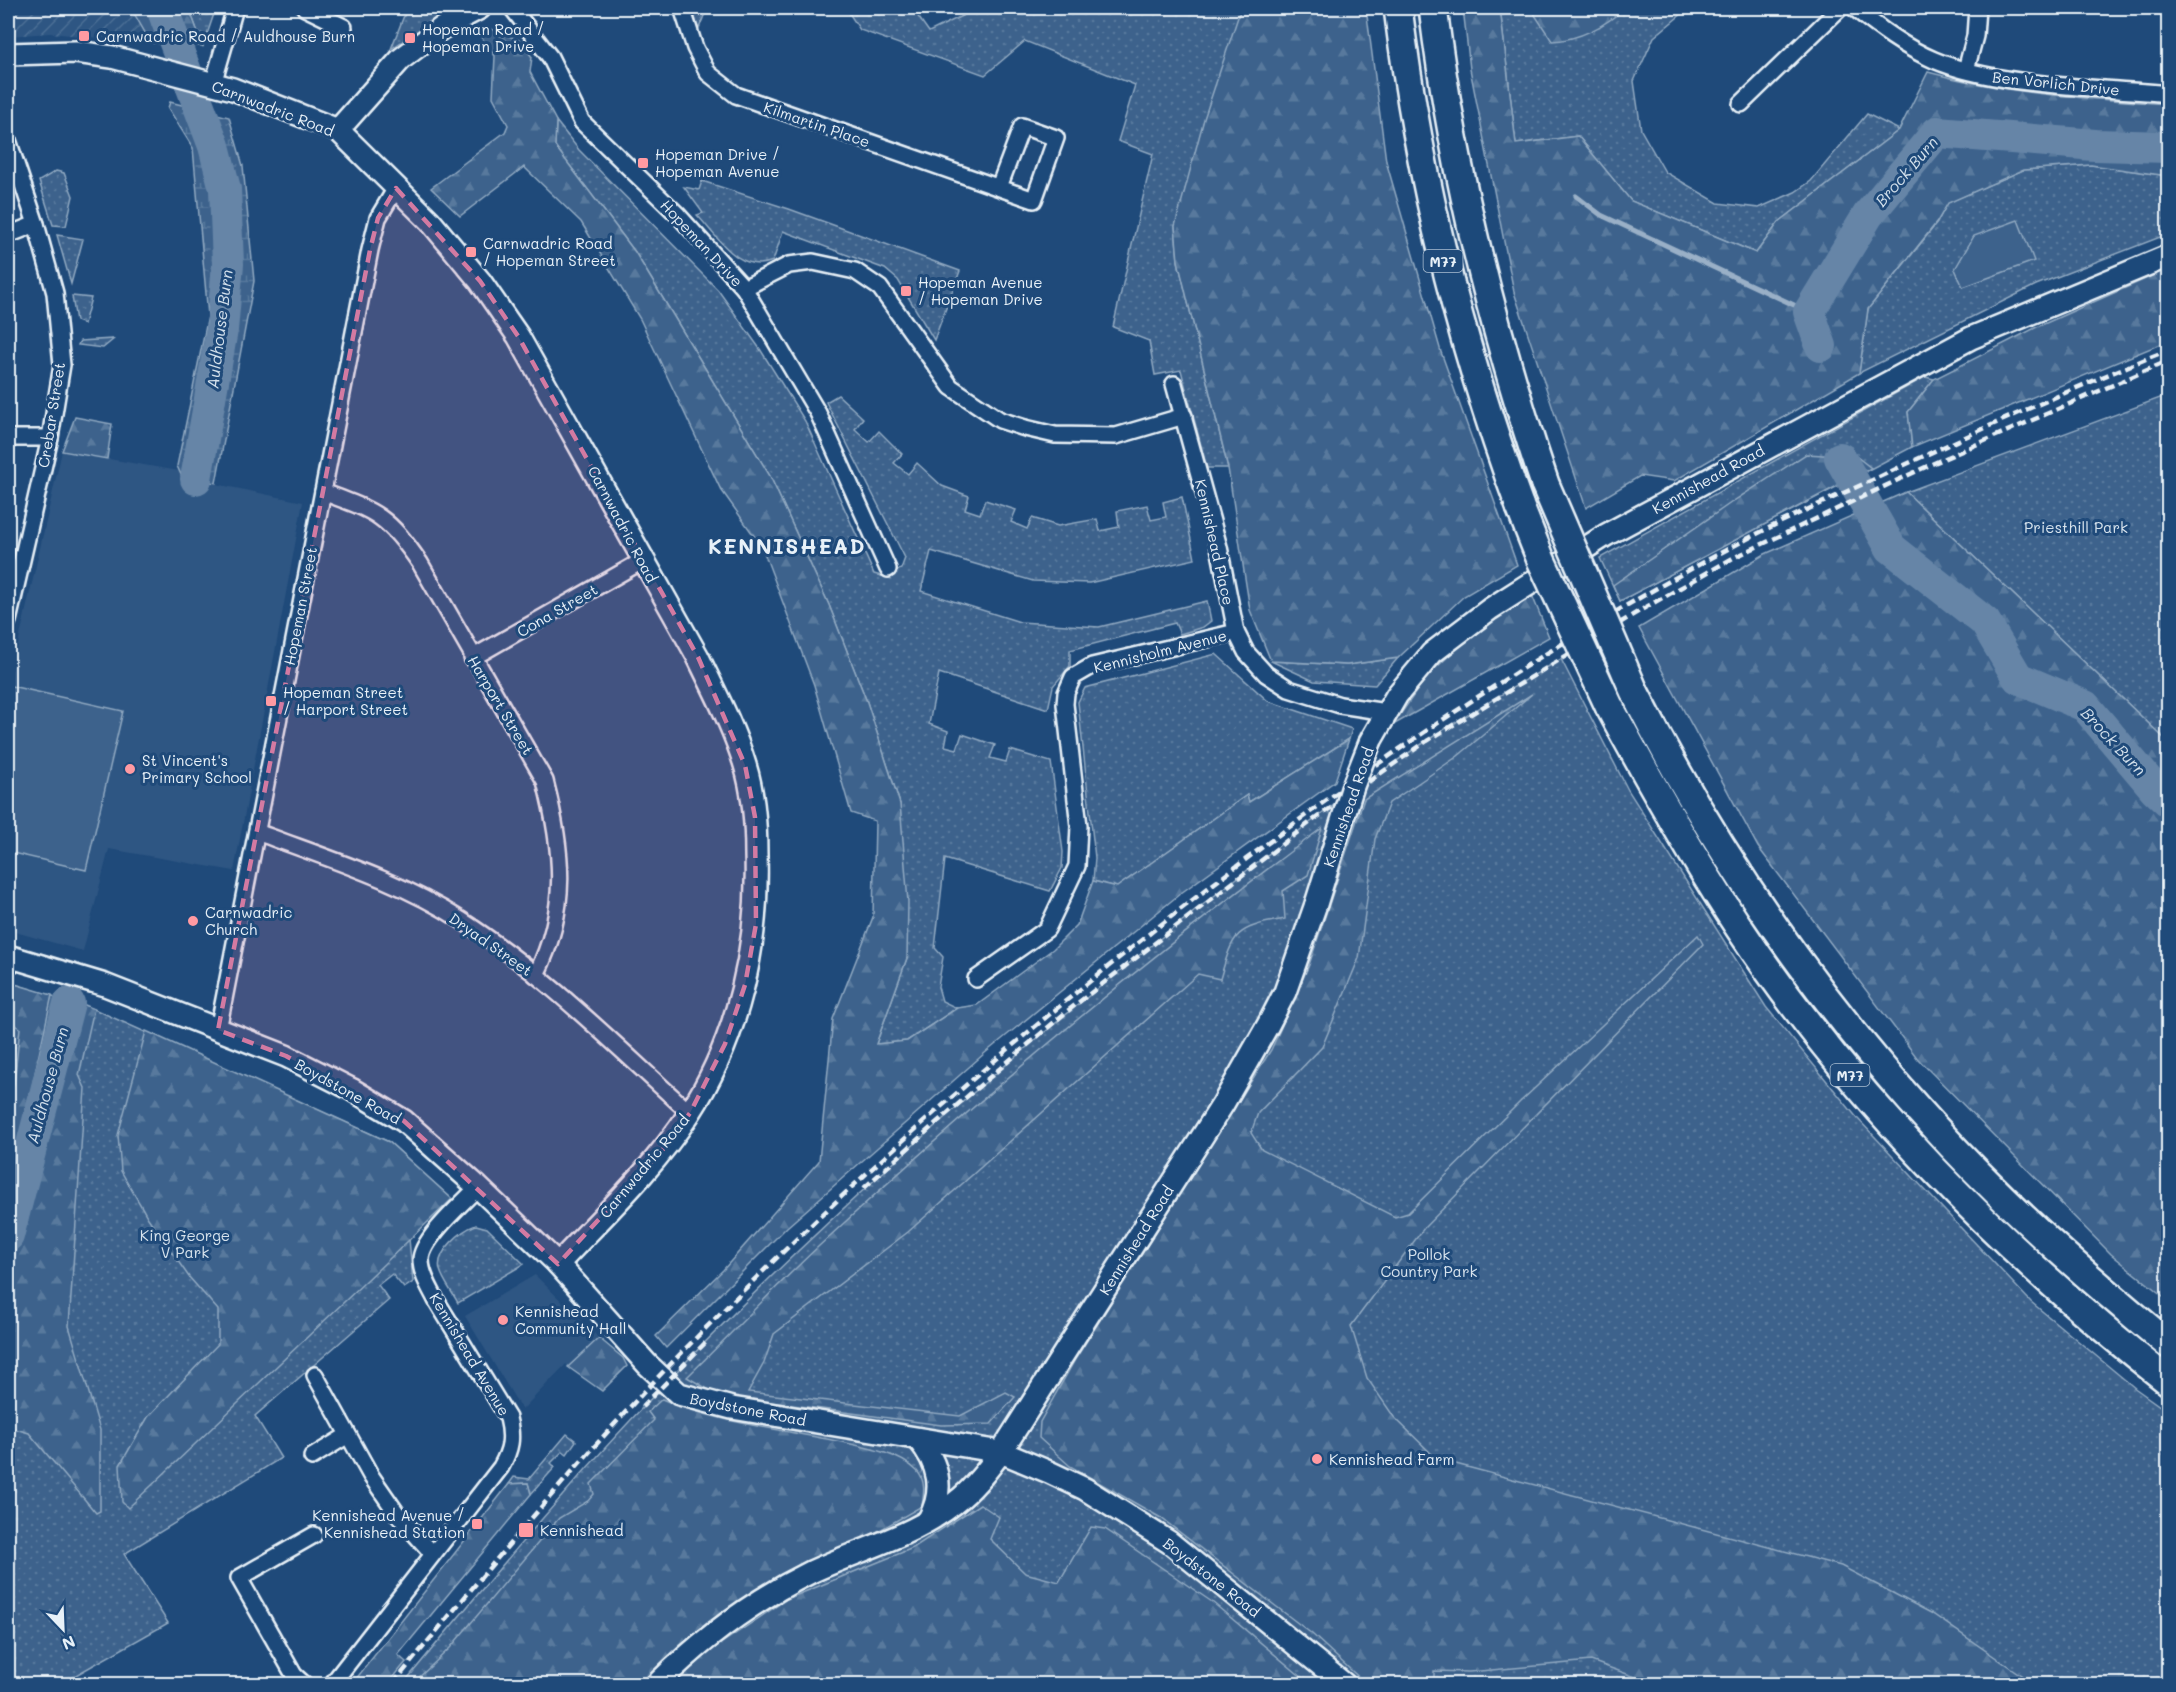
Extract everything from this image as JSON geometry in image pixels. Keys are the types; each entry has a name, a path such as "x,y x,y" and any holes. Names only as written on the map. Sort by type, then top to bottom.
{"highway":[{"name":"M77","path":"1398,8 1417,141 1448,284 1496,444 1540,560 1609,706 1660,800 1735,922 1840,1065 1919,1152 2008,1244 2099,1327 2169,1381"},
{"name":"M77","path":"1433,8 1448,114 1474,241 1513,389 1545,484 1634,691 1693,800 1744,881 1803,964 1873,1055 1995,1191 2102,1290 2169,1344"}],"street":[{"path":"223,87 235,8"},
{"path":"305,8 325,12 344,27"},
{"path":"338,130 401,59 442,28 480,8"},
{"name":"Hopeman Drive","path":"512,8 550,57 582,122 678,215 744,288 818,413 888,569"},
{"name":"Kilmartin Place","path":"682,8 695,48 708,73 736,95 1034,200 1056,138 1022,126 999,187"},
{"path":"1741,104 1840,8"},
{"name":"Ben Vorlich Drive","path":"1854,8 1905,46 1935,61 1966,70 2003,78 2169,94"},
{"path":"1966,70 1975,36 1977,8"},
{"name":"Carnwadric Road","path":"8,54 76,52 112,57 223,87 338,130 430,221 518,336 575,435 642,561 698,657 723,710 745,765 755,817 756,924 745,986 725,1044 690,1113 638,1179 558,1264"},
{"name":"Crebar Street","path":"8,140 36,224 55,293 62,365 50,438 8,621"},
{"name":"Hopeman Street","path":"218,1030 374,234 378,218 396,188"},
{"path":"8,235 36,224"},
{"name":"Kennishead Road","path":"657,1684 704,1641 776,1591 813,1571 894,1538 929,1520 962,1497 1001,1452 1223,1104 1268,1026 1289,982 1353,786 1371,740 1396,695 1432,653 1524,586 1606,535 1971,338 2169,256"},
{"path":"744,288 789,265 813,262 855,272 880,288 951,387 1000,420 1025,428 1055,435 1116,436 1184,416"},
{"name":"Kennishead Place","path":"1174,384 1220,547 1236,632 1246,652 1266,674 1289,689 1340,705 1386,712"},
{"path":"8,438 50,438"},
{"name":"Harport Street","path":"323,492 383,517 399,532 420,563 472,658 545,782 555,819 561,856 560,896 550,947 536,975"},
{"name":"Cona Street","path":"472,658 642,561"},
{"name":"Kennisholm Avenue","path":"976,979 1047,929 1077,866 1079,826 1065,713 1066,693 1073,677 1092,666 1236,632"},
{"name":"Dryad Street","path":"257,832 376,877 461,920 536,975 690,1113"},
{"name":"Boydstone Road","path":"8,956 105,985 286,1056 404,1121 478,1187 558,1264 647,1364 679,1394 732,1408 1001,1452 1085,1489 1169,1542 1344,1684"},
{"name":"Kennishead Avenue","path":"332,1684 501,1467 510,1450 513,1436 508,1418 426,1280 421,1259 430,1238 478,1187"},
{"path":"315,1375 371,1476 398,1515 432,1553"},
{"path":"312,1457 348,1435"},
{"path":"918,1439 930,1454 939,1484 938,1503 929,1520"},
{"path":"304,1684 294,1675 239,1578 314,1535"}],"highlighted area":[{"path":"396,188 480,281 518,336 698,657 745,765 755,817 756,924 745,985 725,1044 690,1113 666,1146 558,1264 404,1121 286,1056 218,1030 370,250 378,218"}],"shaded area":[{"path":"8,8 131,8 151,43 50,33 8,36"},
{"name":"St Vincent's Primary School","path":"62,451 179,471 182,477 303,502 234,871 109,849 83,951 8,930 8,689"},
{"path":"535,1275 599,1338 568,1367 566,1364 522,1410 465,1316"}],"green space":[{"path":"131,8 189,8 203,46 151,43"},
{"path":"189,8 216,8 203,46"},
{"path":"407,8 450,8 391,49"},
{"path":"693,8 707,8 698,31"},
{"path":"858,8 912,8 929,32 978,8 1244,8 1175,226 1178,261 1228,468 1207,468 1181,370 1155,375 1149,341 1113,327 1153,154 1118,141 1135,85 1025,41 985,75 860,30 849,13"},
{"path":"1241,8 1366,8 1386,161 1441,352 1517,565 1464,596 1398,658 1347,665 1271,661 1250,610 1228,468 1178,261 1175,226 1204,119"},
{"path":"1463,8 1500,8 1516,144 1578,136 1631,201 1756,253 1779,222 1899,130 1928,72 2018,91 2168,104 2168,176 2091,165 2023,170 1948,203 1937,222 1868,309 1859,373 1674,481 1640,476 1586,508 1514,292 1470,69"},
{"path":"1500,8 1689,8 1654,37 1634,81 1641,130 1665,172 1718,203 1759,208 1795,192 1811,181 1867,114 1899,130 1779,222 1756,253 1631,201 1578,136 1516,144"},
{"path":"1534,8 1625,8 1609,21 1591,31 1572,38 1552,41 1535,15"},
{"path":"488,28 519,40 532,57 530,72 556,121 555,146 635,252 770,476 829,605 867,702 900,804 908,902 907,958 876,1044 907,1041 957,1008 977,1005 1053,949 1077,925 1093,881 1117,887 1247,795 1249,802 1349,739 1335,781 1181,893 985,1053 787,1227 666,1348 656,1336 723,1270 819,1161 833,1019 873,917 875,821 851,813 814,685 762,547 720,488 640,319 581,222 524,167 460,216 431,188 505,132 508,125 493,97 495,56 475,29"},
{"path":"170,102 229,117 243,166 254,281 216,483 182,477 177,466 208,316 193,148 168,108"},
{"path":"556,121 579,150 718,290 760,349 805,421 874,574 885,577 901,569 905,558 826,402 838,395 863,418 855,429 869,442 879,431 902,454 894,463 908,474 917,463 942,486 969,496 965,509 980,514 985,500 1016,510 1011,522 1027,529 1032,518 1058,526 1097,519 1100,531 1119,527 1117,511 1147,505 1151,520 1166,517 1163,502 1182,497 1195,559 1089,583 1033,581 931,551 921,591 1020,622 1099,627 1207,601 1211,621 1203,627 1180,634 1175,623 1070,650 1070,666 1053,686 1048,709 939,673 929,724 948,731 945,746 957,749 962,734 995,745 990,758 1006,762 1010,750 1051,762 1063,852 1062,868 1050,891 945,859 935,948 943,957 938,987 942,1001 957,1008 907,1041 876,1044 907,958 900,804 867,702 829,605 770,476 635,252 555,146"},
{"path":"2091,165 2168,176 2168,234 2036,285 1859,373 1868,309 1937,223 1947,203 2023,170"},
{"path":"56,171 64,173 73,196 66,226 53,225 39,181"},
{"path":"702,181 789,209 960,271 934,340 898,280 885,269 783,231 773,261 761,264 750,263 730,252 697,215 703,213 684,187 699,190"},
{"path":"2018,220 2034,261 1963,287 1955,269 1974,236"},
{"path":"57,235 83,239 71,284"},
{"path":"2168,269 2168,341 1912,447 1908,412 1934,379 2037,327"},
{"path":"72,296 91,298 84,324 76,321"},
{"path":"114,339 103,348 78,345 80,341"},
{"path":"1925,377 1934,379 1908,412 1912,447 1620,601 1600,558"},
{"name":"Priesthill Park","path":"2168,395 2168,742 1906,492"},
{"path":"75,417 112,424 107,459 62,451"},
{"path":"1806,454 1857,457 1871,468 1620,601 1613,585 1735,500"},
{"path":"1906,492 2168,742 2168,1300 2111,1254 1918,1059 1758,847 1639,628 1765,554"},
{"path":"1532,595 1549,637 1393,725 1427,676 1475,632"},
{"path":"1216,654 1268,701 1352,729 1349,739 1249,802 1247,795 1117,887 1093,881 1095,858 1078,702 1085,688"},
{"path":"1398,658 1375,685 1314,681 1271,661 1347,665"},
{"name":"Pollok Country Park","path":"1561,659 1628,790 1766,1007 1858,1119 2031,1302 2136,1389 2168,1412 2168,1684 403,1684 551,1509 643,1407 763,1284 953,1110 1185,918 1287,840 1428,740"},
{"path":"11,686 123,711 86,870 8,852 8,701"},
{"path":"1532,694 1458,756 1389,803 1375,839 1359,958 1322,1047 1258,1113 1251,1133 1262,1150 1395,1217 1408,1213 1520,1102 1698,935 1703,944 1424,1228 1351,1326 1367,1378 1394,1417 1437,1459 1841,1566 1931,1613 2034,1684 1655,1684 1591,1661 1469,1672 1434,1671 1434,1684 1366,1684 1312,1634 1161,1518 1070,1466 1039,1438 1040,1422 1076,1358 1271,1050 1309,965 1364,799"},
{"path":"1322,828 1308,875 1283,891 1285,919 1256,925 1239,934 1229,951 1220,979 1198,974 908,1232 774,1334 764,1363 748,1392 960,1416 1006,1392 1015,1397 991,1424 941,1425 718,1395 687,1377 819,1246 940,1136 1128,978"},
{"name":"King George V Park","path":"8,982 94,1009 389,1142 452,1199 409,1239 413,1282 404,1288 392,1274 378,1285 389,1300 255,1416 281,1458 124,1554 168,1623 60,1684 8,1684"},
{"path":"8,982 52,995 8,1197 8,1104 14,1083 20,1028 8,1021"},
{"path":"78,1002 94,1009 79,1075 85,1088 69,1326 100,1430 100,1511 96,1513 29,1433 8,1427 8,1285 28,1193"},
{"path":"146,1031 389,1142 452,1199 128,1508 122,1502 120,1465 148,1417 218,1344 218,1310 189,1277 148,1218 121,1171 118,1135"},
{"path":"476,1225 487,1228 524,1264 458,1303 443,1278 440,1263 451,1243"},
{"path":"599,1338 623,1358 627,1366 602,1391 568,1367"},
{"path":"662,1399 700,1413 862,1446 899,1458 917,1471 922,1479 924,1492 922,1506 871,1535 794,1570 676,1652 642,1684 412,1684 450,1648 559,1518 588,1501 594,1494 591,1484 654,1420 648,1412"},
{"path":"567,1434 576,1441 567,1454 563,1451 551,1463 555,1467 531,1494 528,1483 509,1484 514,1477 529,1479"},
{"path":"528,1483 531,1494 398,1655 406,1662 388,1684 352,1684 509,1484"},
{"path":"980,1504 999,1517 990,1539 1025,1573 1059,1582 1091,1527 1105,1529 1212,1602 1310,1684 674,1684 713,1649 787,1599 913,1548"}],"waterway":[{"name":"Auldhouse Burn","path":"162,8 214,146 225,189 228,264 222,330 196,479"},
{"name":"Brock Burn","path":"1821,346 1809,312 1868,215 1937,132 2095,145 2168,147"},
{"path":"1576,196 1601,215 1809,312"},
{"name":"Brock Burn","path":"1840,458 1891,548 1985,622 2018,678 2085,706 2155,789 2168,801"},
{"name":"Auldhouse Burn","path":"8,1236 69,1003"}],"railway":[{"path":"393,1684 611,1428 762,1272 885,1156 949,1100 1078,991 1213,884 1426,731 1649,592 1802,512 2023,411 2168,350"},
{"path":"864,1188 1065,1013 1312,821 1427,741 1641,610 1733,558 1934,463 2168,361"},
{"path":"642,1407 707,1341"}],"place":[{"name":"Carnwadric Road / Auldhouse Burn","path":"84,36"},
{"name":"Hopeman Road / Hopeman Drive","path":"410,38"},
{"name":"Hopeman Drive / Hopeman Avenue","path":"643,163"},
{"name":"Carnwadric Road / Hopeman Street","path":"471,252"},
{"name":"Hopeman Avenue / Hopeman Drive","path":"906,291"},
{"name":"Hopeman Street / Harport Street","path":"271,701"},
{"name":"St Vincent's Primary School","path":"130,769"},
{"name":"Carnwadric Church","path":"193,921"},
{"name":"Kennishead Community Hall","path":"503,1320"},
{"name":"Kennishead Farm","path":"1317,1459"},
{"name":"Kennishead Avenue / Kennishead Station","path":"477,1524"},
{"name":"Kennishead","path":"526,1530"}],"district":[{"name":"KENNISHEAD","path":"787,545"}]}
